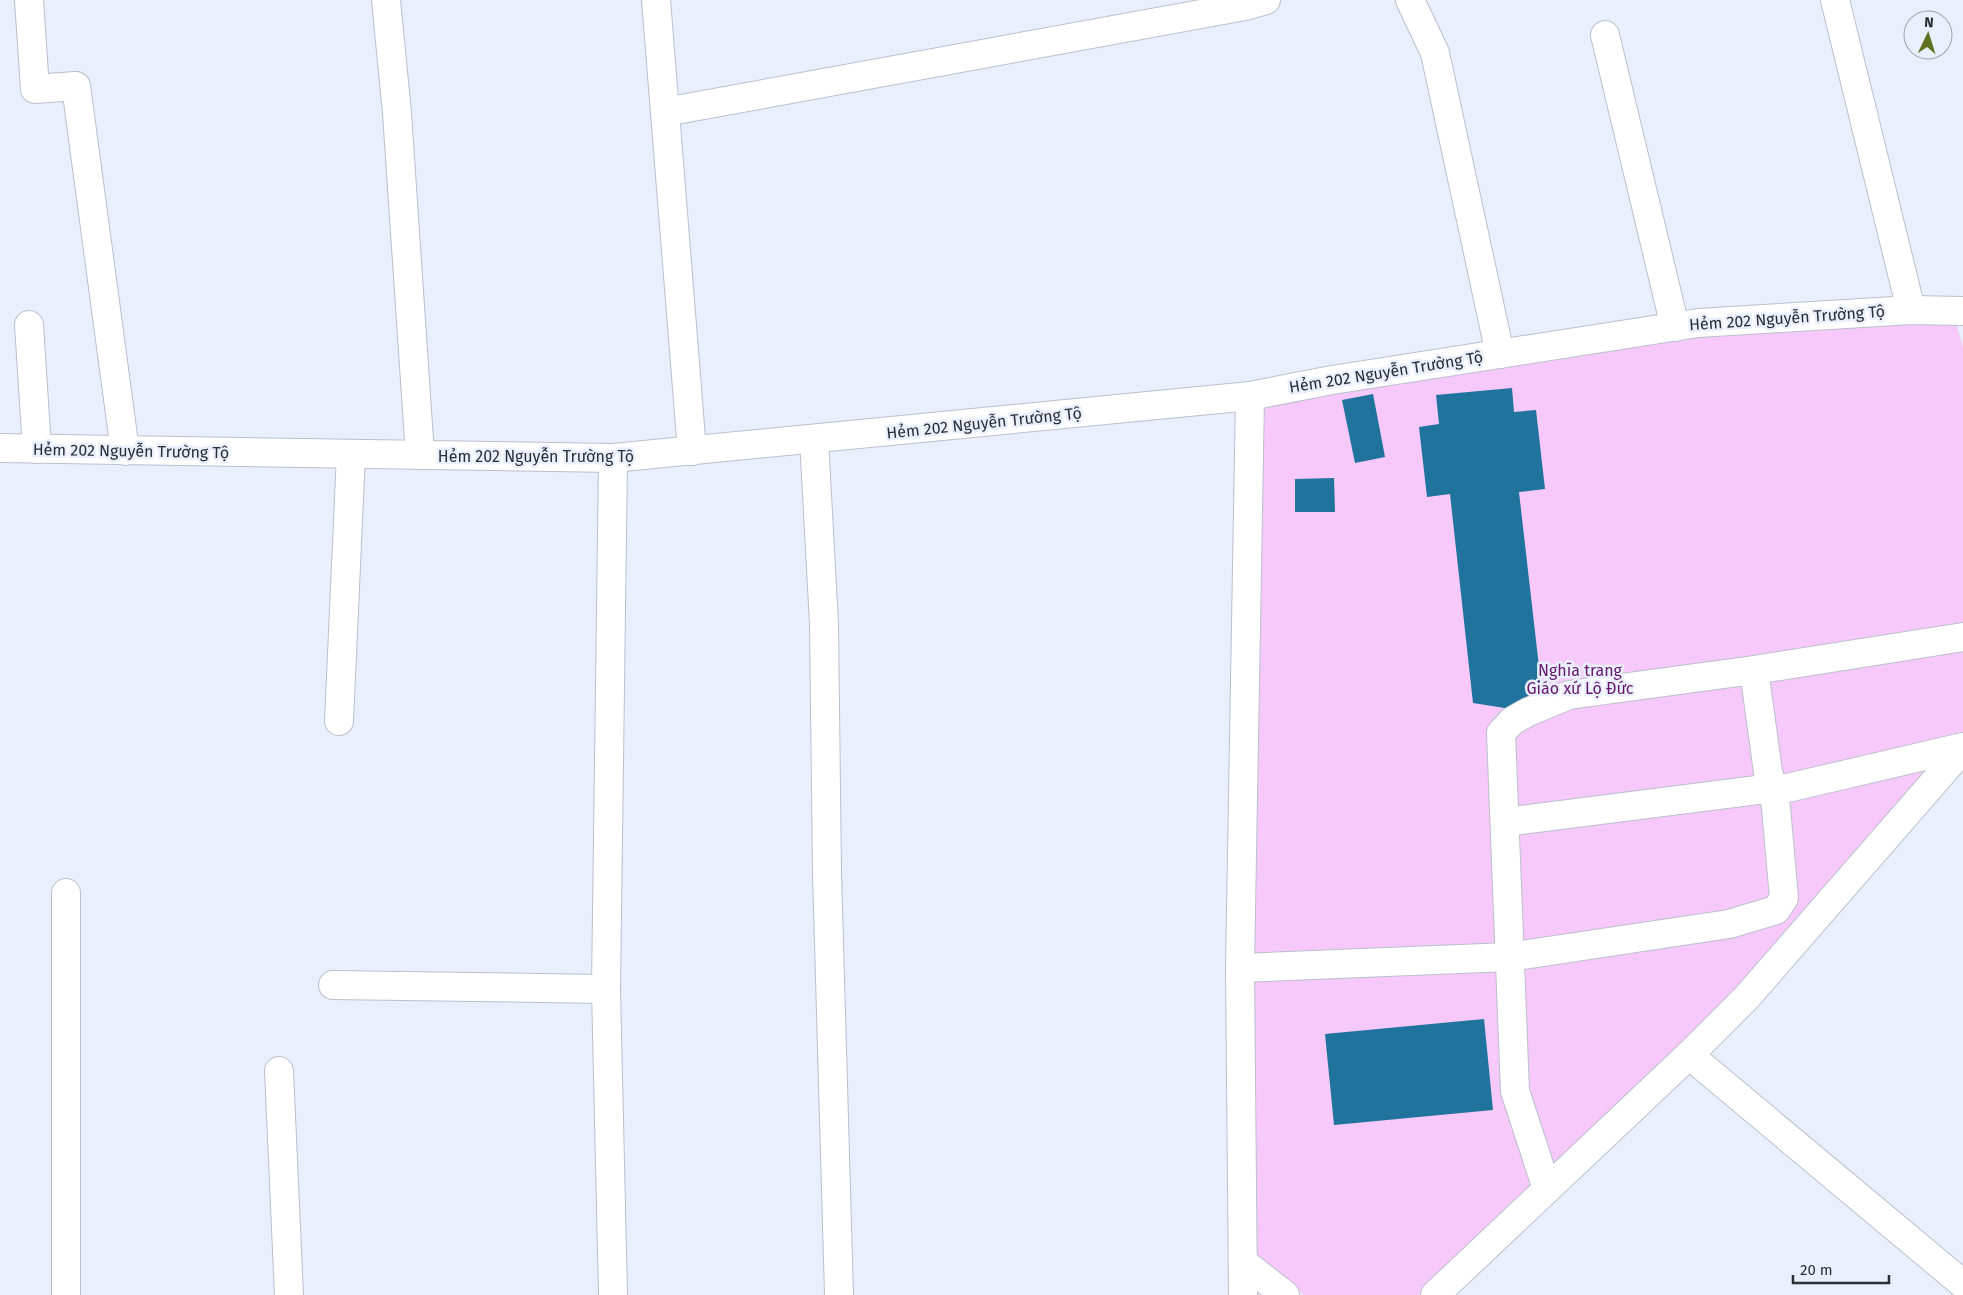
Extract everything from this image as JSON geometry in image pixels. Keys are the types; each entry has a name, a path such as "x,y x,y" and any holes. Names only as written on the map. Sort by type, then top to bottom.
{"street":[{"path":"30,0 35,90 76,86 125,451"},
{"path":"386,0 398,122 420,455"},
{"path":"656,0 692,451"},
{"path":"665,112 1245,6 1266,0"},
{"path":"1410,0 1435,53 1500,354"},
{"path":"1835,0 1911,310"},
{"path":"1605,35 1675,326"},
{"name":"Hẻm 202 Nguyễn Trường Tộ","path":"0,448 612,458 1250,396 1332,380 1698,323 1911,310 1963,311"},
{"path":"29,325 37,449"},
{"path":"1243,1295 1240,968 1250,396"},
{"path":"814,439 824,624 828,873 839,1295"},
{"path":"339,721 352,454"},
{"path":"612,458 606,989 613,1295"},
{"path":"1547,1189 1515,1091 1501,733 1512,721 1528,712 1569,695 1754,670 1963,638"},
{"path":"1240,968 1509,957 1729,924 1776,910 1784,898 1776,808 1768,772 1754,670"},
{"path":"1505,822 1782,788 1963,748"},
{"path":"1435,1295 1689,1055 1747,997 1963,748"},
{"path":"66,893 66,1295"},
{"path":"333,985 606,989"},
{"path":"1689,1055 1963,1284"},
{"path":"279,1071 289,1295"},
{"path":"1243,1262 1285,1295"}],"green space":[{"name":"Nghĩa trang Giáo xứ Lộ Đức","path":"1908,322 1956,322 1963,348 1963,734 1954,741 1737,990 1680,1047 1418,1295 1304,1295 1255,1256 1253,960 1262,405 1699,334"}],"building":[{"path":"1512,388 1514,412 1536,410 1545,489 1519,492 1542,693 1511,709 1473,703 1450,494 1427,497 1419,427 1439,424 1436,395"},
{"path":"1373,394 1385,457 1355,463 1342,400"},
{"path":"1334,478 1335,512 1295,512 1295,479"},
{"path":"1484,1019 1493,1110 1334,1125 1325,1034"}]}
